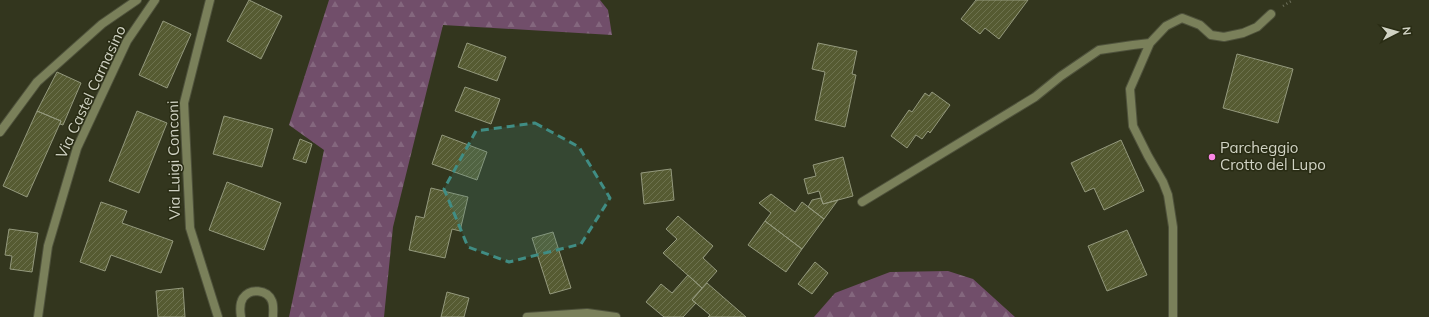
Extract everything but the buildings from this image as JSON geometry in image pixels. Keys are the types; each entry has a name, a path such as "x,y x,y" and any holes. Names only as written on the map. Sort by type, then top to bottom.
{"street":[{"path":"0,132 37,82 102,24 137,0"},
{"name":"Via Castel Carnasino","path":"38,317 48,246 77,148 127,41 155,0"},
{"name":"Via Luigi Conconi","path":"210,0 184,103 190,228 218,317"},
{"path":"1173,317 1173,227 1168,195 1163,182 1133,126 1130,89 1150,44 1166,26 1182,18 1200,25 1211,35 1224,37 1242,33 1257,27 1271,14"},
{"path":"862,202 1035,97 1061,76 1099,50 1133,44 1150,44"},
{"path":"241,317 240,307 243,298 250,293 259,291 267,294 270,298 273,307 273,317"},
{"path":"527,317 587,313 616,317"}],"highlighted area":[{"path":"535,123 579,147 610,198 581,244 509,262 468,247 444,189 476,131"}],"green space":[{"path":"329,0 600,0 608,10 612,35 443,25 393,227 384,317 289,317 324,150 289,125"},
{"path":"948,271 973,279 1015,317 814,317 835,293 890,272"}],"place":[{"name":"Parcheggio Crotto del Lupo","path":"1212,157"}]}
